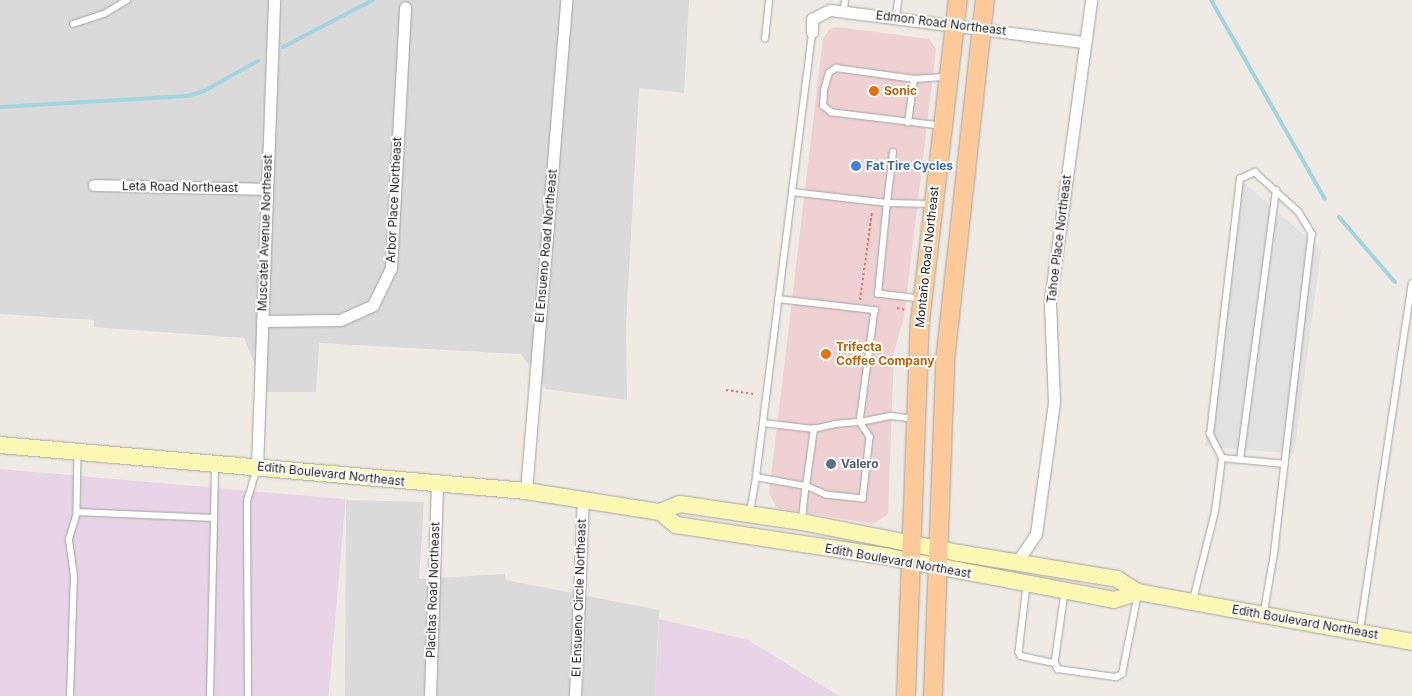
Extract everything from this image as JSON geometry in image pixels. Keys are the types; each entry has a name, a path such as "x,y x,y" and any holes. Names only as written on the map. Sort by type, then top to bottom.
{"main road":[{"name":"Montaño Road Northeast","path":"906,696 914,419 922,299 958,0"},
{"path":"934,696 946,344 985,0"}],"street":[{"name":"Muscatel Avenue Northeast","path":"258,467 274,0"},
{"name":"El Ensueno Road Northeast","path":"526,491 566,0"},
{"name":"Tahoe Place Northeast","path":"1017,562 1036,534 1054,402 1050,301 1091,0"},
{"name":"Edmon Road Northeast","path":"812,32 812,18 845,5 896,17 1086,42"},
{"name":"Arbor Place Northeast","path":"262,321 340,320 373,305 391,268 405,7"},
{"name":"Leta Road Northeast","path":"94,185 267,189"},
{"name":"Edith Boulevard Northeast","path":"0,445 526,491 660,512 676,525 1028,583 1114,600 1138,592"},
{"name":"Placitas Road Northeast","path":"430,696 437,484"},
{"name":"El Ensueno Circle Northeast","path":"575,696 583,499"},
{"name":"Edith Boulevard Northeast","path":"660,512 680,504 802,522 939,549 1117,579 1138,592 1412,642"}],"lane":[{"path":"73,24 104,14 128,0"},
{"path":"765,39 769,0"},
{"path":"896,17 898,0"},
{"path":"750,514 812,32"},
{"path":"943,126 832,113 823,106 824,90 829,73 836,68 914,79 948,76"},
{"path":"908,123 914,79"},
{"path":"893,152 878,294 922,299"},
{"path":"1193,602 1215,512 1222,458 1210,434 1240,179 1255,172 1299,212 1312,234 1285,464 1264,615"},
{"path":"1240,460 1276,190"},
{"path":"792,192 887,203 933,204"},
{"path":"1360,632 1412,284"},
{"path":"756,477 806,486 826,495 863,499 870,437 860,422 875,310 778,299"},
{"path":"763,423 814,429 891,416 914,419"},
{"path":"802,522 814,429"},
{"path":"70,696 74,576 69,540 77,512 78,452"},
{"path":"1222,458 1285,464"},
{"path":"210,696 215,463"},
{"path":"248,696 247,501 258,467"},
{"path":"77,512 214,518"},
{"path":"1028,583 1019,652 1021,656 1055,663"},
{"path":"1065,590 1055,663 1058,669 1116,677 1122,674 1138,592"}],"path":[{"path":"860,303 872,210"},
{"path":"897,308 906,310"},
{"path":"726,390 756,394"}],"shaded area":[{"path":"0,0 689,0 684,93 639,88 626,325 627,400 546,389 521,354 319,343 316,392 266,392 244,338 94,327 94,320 0,314"},
{"path":"838,27 929,39 936,49 904,317 894,352 888,514 873,524 777,508 769,494 823,38 830,29"},
{"path":"1240,179 1321,250 1294,454 1205,446"},
{"path":"0,469 346,499 328,696 0,696"},
{"path":"346,500 424,502 419,579 505,574 506,580 659,610 655,696 345,696"},
{"path":"659,619 748,640 839,696 655,696"}],"waterway":[{"path":"283,47 373,0"},
{"path":"1211,0 1325,199"},
{"path":"0,107 187,96 204,91 258,61"},
{"path":"1339,217 1395,282"}],"place":[{"name":"Sonic","path":"874,91"},
{"name":"Fat Tire Cycles","path":"856,166"},
{"name":"Trifecta Coffee Company","path":"826,354"},
{"name":"Valero","path":"831,464"}]}
